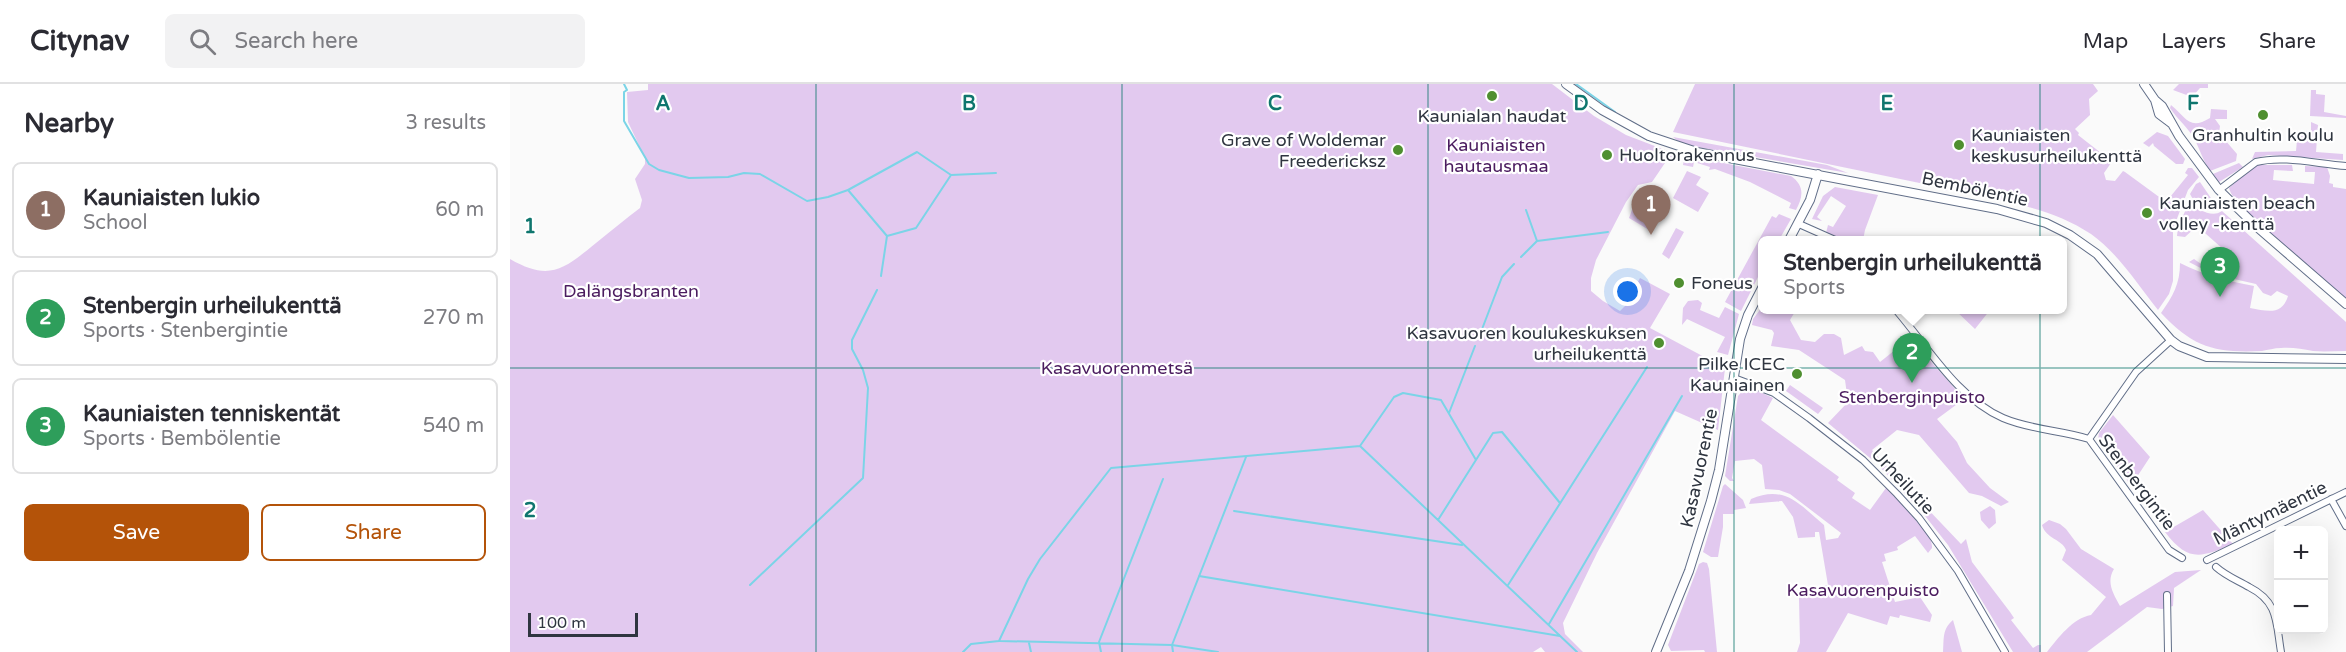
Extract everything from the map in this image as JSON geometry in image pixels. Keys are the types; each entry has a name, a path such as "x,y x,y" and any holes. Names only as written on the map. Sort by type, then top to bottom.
{"main road":[{"name":"Bembölentie","path":"1566,84 1609,114 1649,136 1698,152 2019,214 2059,229 2097,254 2171,340 2189,351 2207,357 2346,359"},
{"path":"2144,84 2162,106 2171,123 2219,190 2257,227 2346,304"},
{"path":"1792,236 1810,200 1818,174"},
{"path":"2334,295 2346,311"},
{"name":"Kasavuorentie","path":"1656,652 1692,562 1711,501 1719,470 1744,326 1758,296"}],"street":[{"path":"2219,190 2256,162 2296,161 2346,166"},
{"path":"1799,224 1826,236"},
{"name":"Stenbergintie","path":"1900,314 1953,378 1980,404 2004,418 2025,425 2089,439 2169,550 2182,558"},
{"path":"2089,439 2136,372 2171,340"},
{"name":"Urheilutie","path":"1734,378 1774,393 1809,418 1863,460 1900,497 1958,571 2004,652"},
{"name":"Mäntymäentie","path":"2207,560 2346,492"},
{"path":"2331,499 2346,526"},
{"path":"2216,567 2224,574 2260,593 2270,603 2275,616 2281,652"},
{"path":"2167,595 2168,652"}],"green space":[{"name":"Kasavuorenmetsä","path":"648,84 1552,84 1594,116 1626,135 1673,153 1673,158 1667,160 1652,182 1638,185 1626,202 1596,260 1591,278 1591,291 1620,311 1626,305 1640,278 1670,294 1650,328 1725,368 1718,430 1675,411 1597,553 1563,623 1565,634 1583,652 1545,652 1541,647 1533,652 510,652 510,259 536,270 546,271 565,266 640,208 642,200 635,179 645,164 645,158 628,122 627,92 648,90"},
{"path":"1695,84 2093,84 2098,91 2089,99 2090,115 2075,129 2078,135 2110,160 2111,163 2104,173 2106,180 2115,181 2123,171 2166,202 2188,175 2185,173 2188,168 2192,168 2199,177 2188,190 2173,229 2173,281 2169,294 2158,310 2110,250 2091,234 2049,213 1974,195 1968,189 1951,186 1946,191 1939,187 1673,132"},
{"path":"2179,84 2208,84 2208,88 2200,88 2192,97 2173,90"},
{"path":"2311,90 2316,90 2316,94 2325,95 2324,112 2346,116 2346,118 2310,116"},
{"path":"2171,105 2192,123 2203,122 2210,118 2211,109 2227,110 2227,119 2215,119 2220,126 2219,133 2237,154 2236,161 2210,171 2193,137 2170,108"},
{"path":"2311,122 2318,125 2316,152 2343,154 2343,160 2268,155 2252,159 2255,152 2296,151 2297,140 2292,138 2301,135 2303,131 2311,131"},
{"path":"2157,132 2168,136 2185,159 2183,164 2176,164 2153,143 2149,147 2143,143"},
{"path":"1673,137 1827,165 1848,173 1697,147 1679,142"},
{"path":"1687,156 1791,176 1801,188 1796,210 1789,208 1791,203 1750,182 1715,169 1709,170 1710,167 1694,162 1693,167 1683,165"},
{"path":"2239,163 2243,167 2219,182 2213,174"},
{"path":"2254,165 2292,165 2293,171 2274,170 2273,180 2314,184 2315,172 2305,172 2305,166 2327,167 2330,176 2329,183 2333,184 2333,187 2346,189 2346,299 2262,228 2234,198 2229,188"},
{"path":"1687,171 1701,177 1696,185 1709,193 1698,212 1673,198"},
{"path":"2200,182 2217,209 2205,208 2190,194"},
{"path":"1835,187 1878,195 1864,236 1832,236 1826,233 1828,225 1833,227 1846,206 1831,196 1817,217 1822,221 1812,219 1823,196"},
{"path":"1643,195 1647,195 1635,214 1644,219 1648,212 1656,216 1649,230 1629,218 1633,207"},
{"path":"2187,207 2213,214 2222,211 2346,322 2346,351 2276,348 2262,351 2231,351 2206,346 2173,325 2161,313 2175,290 2180,263 2216,277 2254,286 2250,308 2273,311 2282,307 2288,296 2277,291 2271,296 2263,293 2256,284 2212,274 2189,262 2194,259 2204,266 2223,249 2197,226 2185,237 2177,236 2178,227"},
{"path":"1779,214 1791,219 1781,236 1761,236 1772,216 1776,218"},
{"path":"1676,228 1684,232 1669,259 1662,254"},
{"path":"1758,242 1758,277 1741,311 1725,302"},
{"path":"1698,300 1702,303 1700,310 1719,318 1725,307 1739,314 1728,355 1717,352 1725,337 1687,319 1682,325 1683,308 1688,301"},
{"name":"Stenberginpuisto","path":"1758,312 1794,314 1790,320 1801,340 1815,342 1824,334 1834,334 1841,338 1844,355 1862,346 1865,351 1873,352 1880,362 1910,338 1964,399 1937,419 1957,442 1967,463 1990,488 2009,502 2001,506 1982,496 1969,493 1919,435 1897,430 1872,450 1880,459 1876,463 1828,423 1848,402 1845,380 1799,350 1771,346 1774,333 1772,330 1752,325"},
{"path":"1959,314 1987,314 1975,329"},
{"path":"1790,385 1823,408 1818,414 1786,391"},
{"name":"Kasavuorenpuisto","path":"1747,386 1773,398 1761,420 1839,477 1837,480 1855,493 1852,498 1870,510 1886,488 1921,525 1931,541 1932,548 1928,553 1915,536 1897,547 1898,550 1884,554 1886,561 1882,562 1895,602 1920,597 1932,615 1930,622 1900,615 1899,618 1890,616 1887,625 1848,613 1826,652 1797,652 1800,643 1799,598 1807,588 1828,585 1819,532 1815,532 1815,537 1798,538 1793,517 1782,501 1749,504 1751,499 1763,495 1783,495 1799,504 1824,525 1826,540 1838,538 1841,533 1790,494 1765,489 1762,465 1754,459 1735,461 1732,478 1734,481 1730,481 1725,476 1738,396"},
{"path":"2113,415 2150,457 2131,486 2098,439 2099,433"},
{"path":"1882,461 1961,544 1966,539 1972,562 2010,612 2014,618 2011,620 2033,648 2041,645 2041,652 2013,652 1948,545 1922,512 1879,466"},
{"path":"1725,484 1743,500 1746,508 1734,510 1734,514 1723,514 1718,557 1711,557 1703,552"},
{"path":"1990,506 1995,510 1996,523 1989,529 1981,520 1980,512"},
{"path":"2203,510 2233,544 2203,554 2188,553 2173,542 2165,532"},
{"path":"2049,520 2066,529 2081,549 2114,569 2111,583 2120,606 2175,572 2201,570 2174,588 2173,606 2162,609 2147,607 2087,652 2047,652 2066,629 2078,620 2091,615 2106,597 2062,560 2066,550 2064,546 2047,533 2042,525"},
{"path":"1707,563 1709,569 1717,652 1671,651 1668,645 1699,564"},
{"path":"1953,620 1962,652 1943,652 1945,631"}],"waterway":[{"path":"624,84 627,90 624,92 624,121 649,164 659,170 689,178 728,177 744,173 760,174 807,201 848,190 887,236 881,276"},
{"path":"1576,84 1615,112"},
{"path":"848,190 917,152 951,175 916,228 887,236"},
{"path":"951,175 996,173"},
{"path":"1521,257 1537,241 1526,210"},
{"path":"1537,241 1608,232"},
{"path":"1479,337 1502,277 1514,264"},
{"path":"750,585 863,478 868,388 863,370 852,349 852,340 877,290"},
{"path":"1449,413 1475,346"},
{"path":"1508,585 1647,367"},
{"path":"1360,446 1394,397 1403,393 1441,400 1476,460"},
{"path":"1549,624 1682,396"},
{"path":"1438,520 1493,433 1502,432 1560,503"},
{"path":"963,652 971,644 999,641 1040,559 1111,468 1360,446 1577,652"},
{"path":"1173,652 1172,645 1246,457"},
{"path":"1101,652 1099,642 1163,479"},
{"path":"1234,511 1462,545"},
{"path":"1199,576 1560,636"},
{"path":"1000,641 1172,645 1218,652"},
{"path":"1029,643 1031,652"}],"place":[{"name":"Kaunialan haudat","path":"1492,96"},
{"name":"Granhultin koulu","path":"2263,115"},
{"name":"Kauniaisten keskusurheilukenttä","path":"1959,145"},
{"name":"Grave of Woldemar Freedericksz","path":"1398,150"},
{"name":"Huoltorakennus","path":"1607,155"},
{"name":"Kauniaisten beach volley -kenttä","path":"2147,213"},
{"name":"Kauniaisten lukio","path":"1651,235"},
{"name":"Foneus","path":"1679,283"},
{"name":"Kauniaisten tenniskentät","path":"2220,297"},
{"name":"Kasavuoren koulukeskuksen urheilukenttä","path":"1659,343"},
{"name":"Pilke ICEC Kauniainen","path":"1797,374"},
{"name":"Stenbergin urheilukenttä","path":"1912,383"}],"park label":[{"name":"Kauniaisten hautausmaa","path":"1496,155"},
{"name":"Dalängsbranten","path":"631,291"}]}
